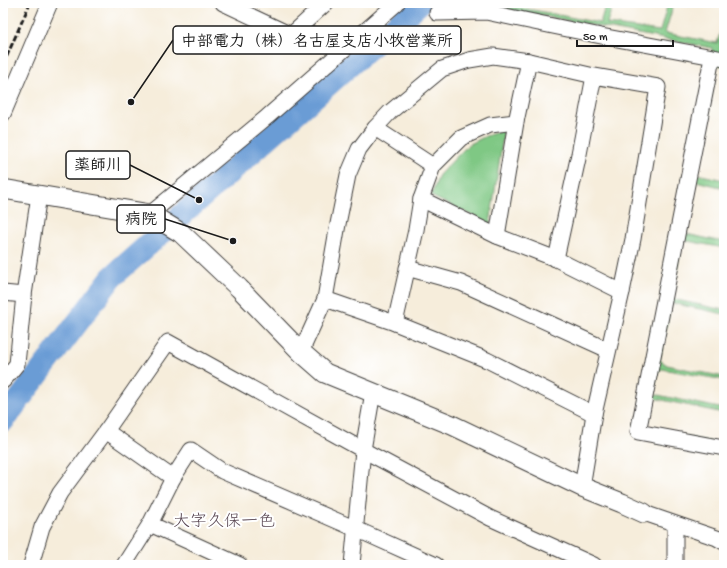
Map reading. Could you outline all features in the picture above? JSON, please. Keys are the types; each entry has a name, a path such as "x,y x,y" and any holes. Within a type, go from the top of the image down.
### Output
{"street":[{"path":"3,114 50,3"},
{"path":"223,3 292,35 326,3"},
{"path":"150,214 267,117 397,3"},
{"path":"437,13 486,12 718,59 638,432 724,448"},
{"path":"301,352 325,299 348,175 359,149 375,128 390,112 442,69 469,60 493,56 529,61 594,76 658,87 633,239 594,414 582,487"},
{"path":"497,236 516,122 529,61"},
{"path":"556,259 594,76"},
{"path":"395,323 408,268 421,199 433,166 461,138 490,125 516,122"},
{"path":"375,128 433,166"},
{"path":"3,189 150,214 181,233 240,288 301,352 325,373 452,425 582,487 644,513 675,525 717,538 724,542"},
{"path":"3,381 10,363 24,296 38,195"},
{"path":"421,199 497,236 556,259 622,292"},
{"path":"408,268 461,283 508,303 608,350"},
{"path":"3,293 24,296"},
{"path":"325,299 395,323 487,360 594,414"},
{"path":"32,565 42,527 60,493 106,431 168,342 363,450 490,518 594,565"},
{"path":"352,565 363,450 373,392"},
{"path":"106,431 173,478"},
{"path":"124,565 150,524 173,478 191,450 222,470 436,565"},
{"path":"150,524 240,565"},
{"path":"675,525 675,565"}],"green space":[{"path":"462,3 497,3 600,23 606,3 613,3 607,24 660,31 668,3 674,3 665,33 717,43 724,20 724,34 721,43 724,43 724,66 717,65 697,174 724,180 724,188 696,181 686,234 724,242 724,248 682,240 672,299 724,310 724,314 671,303 660,360 667,365 724,377 724,380 662,369 658,371 653,394 724,409 724,433 722,444 638,432 712,58 712,48 538,15 536,22 457,7","holes":["653,398 723,413 718,443 647,429"]},
{"path":"504,130 490,224 431,196 439,175 468,145 486,136"}],"waterway":[{"path":"3,421 112,277 420,3"}],"railway":[{"path":"3,65 30,3"}],"place":[{"name":"中部電力（株）名古屋支店小牧営業所","path":"131,102"},
{"name":"薬師川","path":"199,200"},
{"name":"病院","path":"233,241"}],"district":[{"name":"大字久保一色","path":"224,520"}]}
